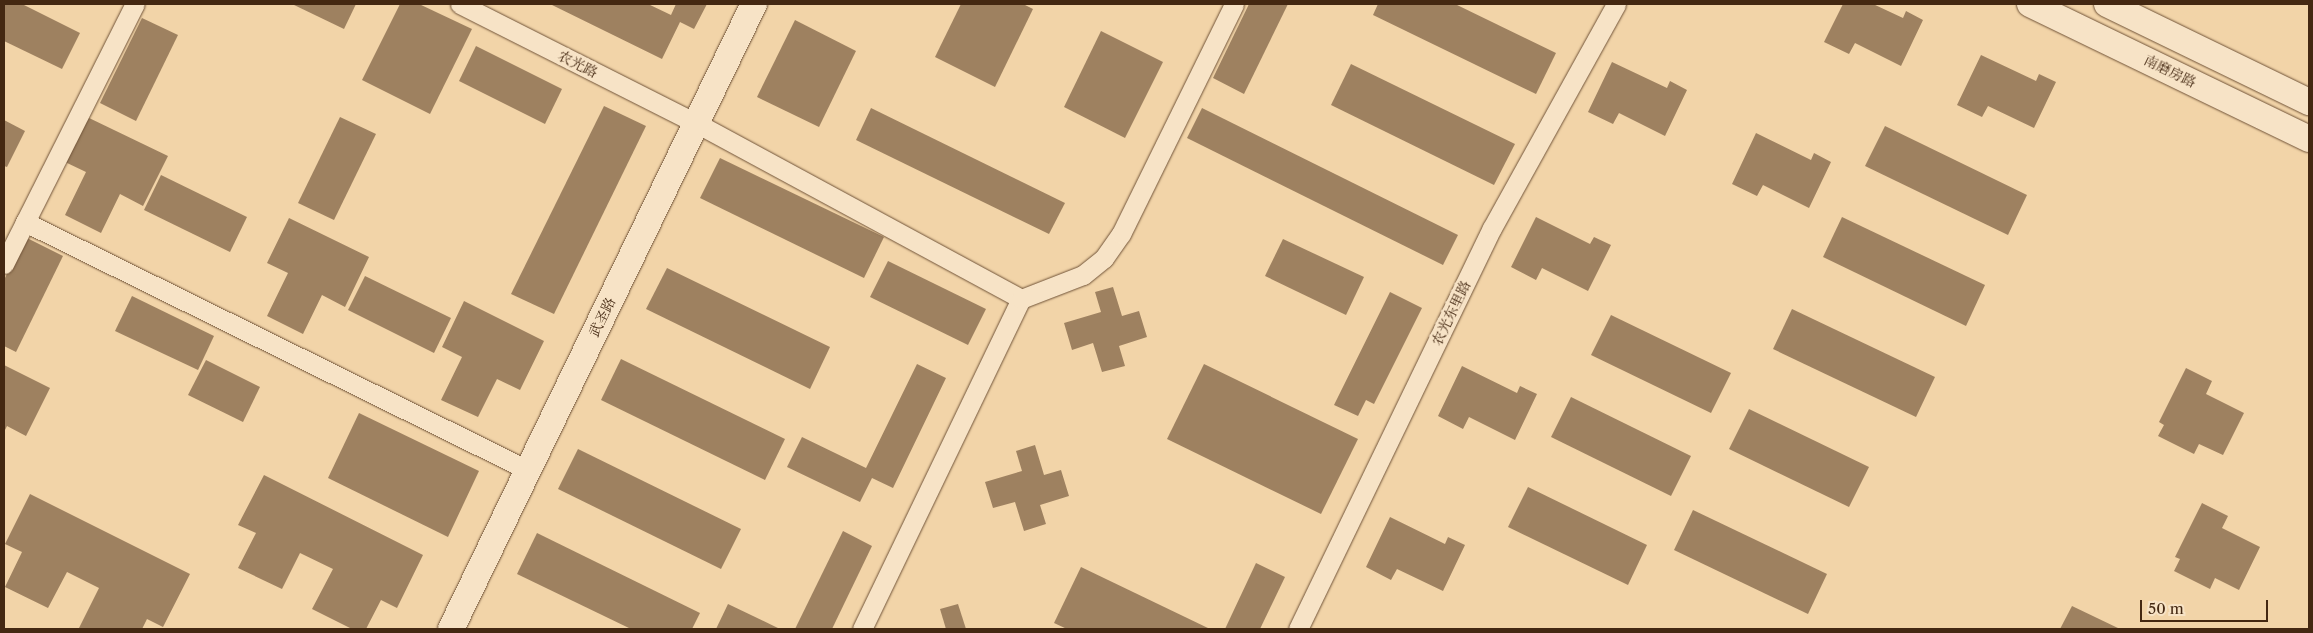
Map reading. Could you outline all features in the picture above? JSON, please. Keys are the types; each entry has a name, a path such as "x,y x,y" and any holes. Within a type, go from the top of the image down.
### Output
{"street":[{"path":"4,264 135,4"},
{"name":"农光路","path":"460,4 696,123 1021,299"},
{"name":"武圣路","path":"451,629 754,4"},
{"path":"862,629 1021,299 1083,275 1104,258 1122,234 1234,4"},
{"name":"农光东里路","path":"1298,629 1492,228 1616,4"},
{"name":"南磨房路","path":"2030,4 2309,139"},
{"path":"2107,4 2309,102"},
{"path":"25,222 528,470"}],"building":[{"path":"4,4 22,4 80,33 62,69 4,41"},
{"path":"292,4 356,4 344,29"},
{"path":"400,4 419,4 472,29 430,114 362,80"},
{"path":"550,4 648,4 671,15 676,4 707,4 694,29 680,22 662,59"},
{"path":"961,4 1023,4 1033,9 995,87 935,57"},
{"path":"1249,4 1288,4 1244,94 1213,78"},
{"path":"1378,4 1455,4 1556,53 1536,94 1373,15"},
{"path":"1843,4 1873,4 1903,18 1906,11 1923,20 1901,66 1855,43 1849,54 1824,42"},
{"path":"142,18 178,35 136,121 100,103"},
{"path":"795,20 856,51 819,127 757,97"},
{"path":"1101,31 1163,62 1125,138 1064,107"},
{"path":"476,46 562,89 545,124 459,81"},
{"path":"1981,55 2036,81 2039,74 2056,82 2034,128 1988,106 1982,117 1957,105"},
{"path":"1612,62 1667,88 1670,81 1687,90 1665,136 1619,113 1613,124 1588,112"},
{"path":"1351,64 1515,144 1494,185 1331,105"},
{"path":"604,106 646,126 554,314 511,294"},
{"path":"871,108 1065,203 1049,234 856,140"},
{"path":"1202,108 1458,235 1443,265 1187,138"},
{"path":"87,117 168,156 143,206 120,194 101,233 65,215 86,172 65,162"},
{"path":"340,117 376,134 334,220 298,203"},
{"path":"4,120 25,131 7,167 4,166"},
{"path":"1885,126 2027,195 2008,235 1865,166"},
{"path":"1756,133 1811,160 1814,153 1831,162 1809,208 1763,185 1757,196 1732,184"},
{"path":"720,158 884,237 864,278 700,198"},
{"path":"161,175 247,217 230,252 144,210"},
{"path":"1536,217 1590,244 1594,237 1611,245 1588,291 1542,268 1536,280 1511,267"},
{"path":"1842,217 1985,285 1966,326 1823,257"},
{"path":"289,218 369,257 345,307 322,295 303,334 267,316 288,273 267,263"},
{"path":"25,237 63,256 16,352 4,346 4,280"},
{"path":"1283,239 1364,277 1346,315 1265,276"},
{"path":"888,261 986,309 968,345 870,297"},
{"path":"667,268 830,347 810,389 646,309"},
{"path":"365,276 451,318 434,353 348,310"},
{"path":"1113,287 1122,316 1139,311 1147,337 1119,346 1125,366 1102,372 1093,343 1072,350 1064,323 1101,312 1095,292"},
{"path":"1390,292 1422,308 1374,404 1366,400 1358,416 1334,405"},
{"path":"132,296 214,336 198,370 115,331"},
{"path":"464,301 544,341 520,390 497,379 478,417 441,400 462,357 442,347"},
{"path":"1792,309 1935,377 1916,417 1773,349"},
{"path":"1611,315 1731,373 1711,413 1591,355"},
{"path":"621,359 785,439 765,480 601,400"},
{"path":"206,360 260,387 243,422 188,395"},
{"path":"917,364 946,378 893,488 872,478 860,502 787,467 802,437 866,468"},
{"path":"1204,364 1358,439 1321,514 1167,439"},
{"path":"4,365 50,388 26,436 7,426 4,432"},
{"path":"1462,366 1517,393 1520,386 1537,394 1515,440 1469,417 1463,429 1438,416"},
{"path":"2186,368 2212,381 2206,394 2244,413 2223,455 2199,444 2194,454 2158,436 2164,425 2159,422"},
{"path":"1571,397 1691,456 1671,496 1551,437"},
{"path":"1749,409 1869,467 1849,507 1729,449"},
{"path":"359,413 479,471 448,537 328,478"},
{"path":"1035,445 1044,475 1061,470 1069,496 1040,505 1046,524 1024,531 1015,502 993,508 985,482 1022,471 1016,451"},
{"path":"578,449 741,529 721,569 558,489"},
{"path":"264,475 423,555 397,608 381,600 366,629 352,629 312,609 333,569 300,553 282,589 238,568 256,533 238,525"},
{"path":"1528,487 1647,545 1628,585 1508,527"},
{"path":"30,494 190,574 163,627 147,619 142,629 79,628 99,588 67,572 48,608 5,587 22,552 5,544"},
{"path":"2202,503 2228,516 2222,528 2260,547 2239,590 2215,578 2210,589 2174,571 2180,559 2175,557"},
{"path":"1693,510 1827,574 1808,614 1674,550"},
{"path":"1390,517 1445,544 1448,537 1465,545 1443,591 1397,569 1391,580 1366,567"},
{"path":"843,531 872,546 832,629 795,629"},
{"path":"537,533 700,613 692,629 631,629 517,574"},
{"path":"1256,563 1285,577 1260,629 1225,629"},
{"path":"1081,567 1210,629 1067,629 1054,623"},
{"path":"728,604 780,629 716,629"},
{"path":"958,604 966,629 946,629 940,609"},
{"path":"2072,606 2120,629 2060,629"}]}
